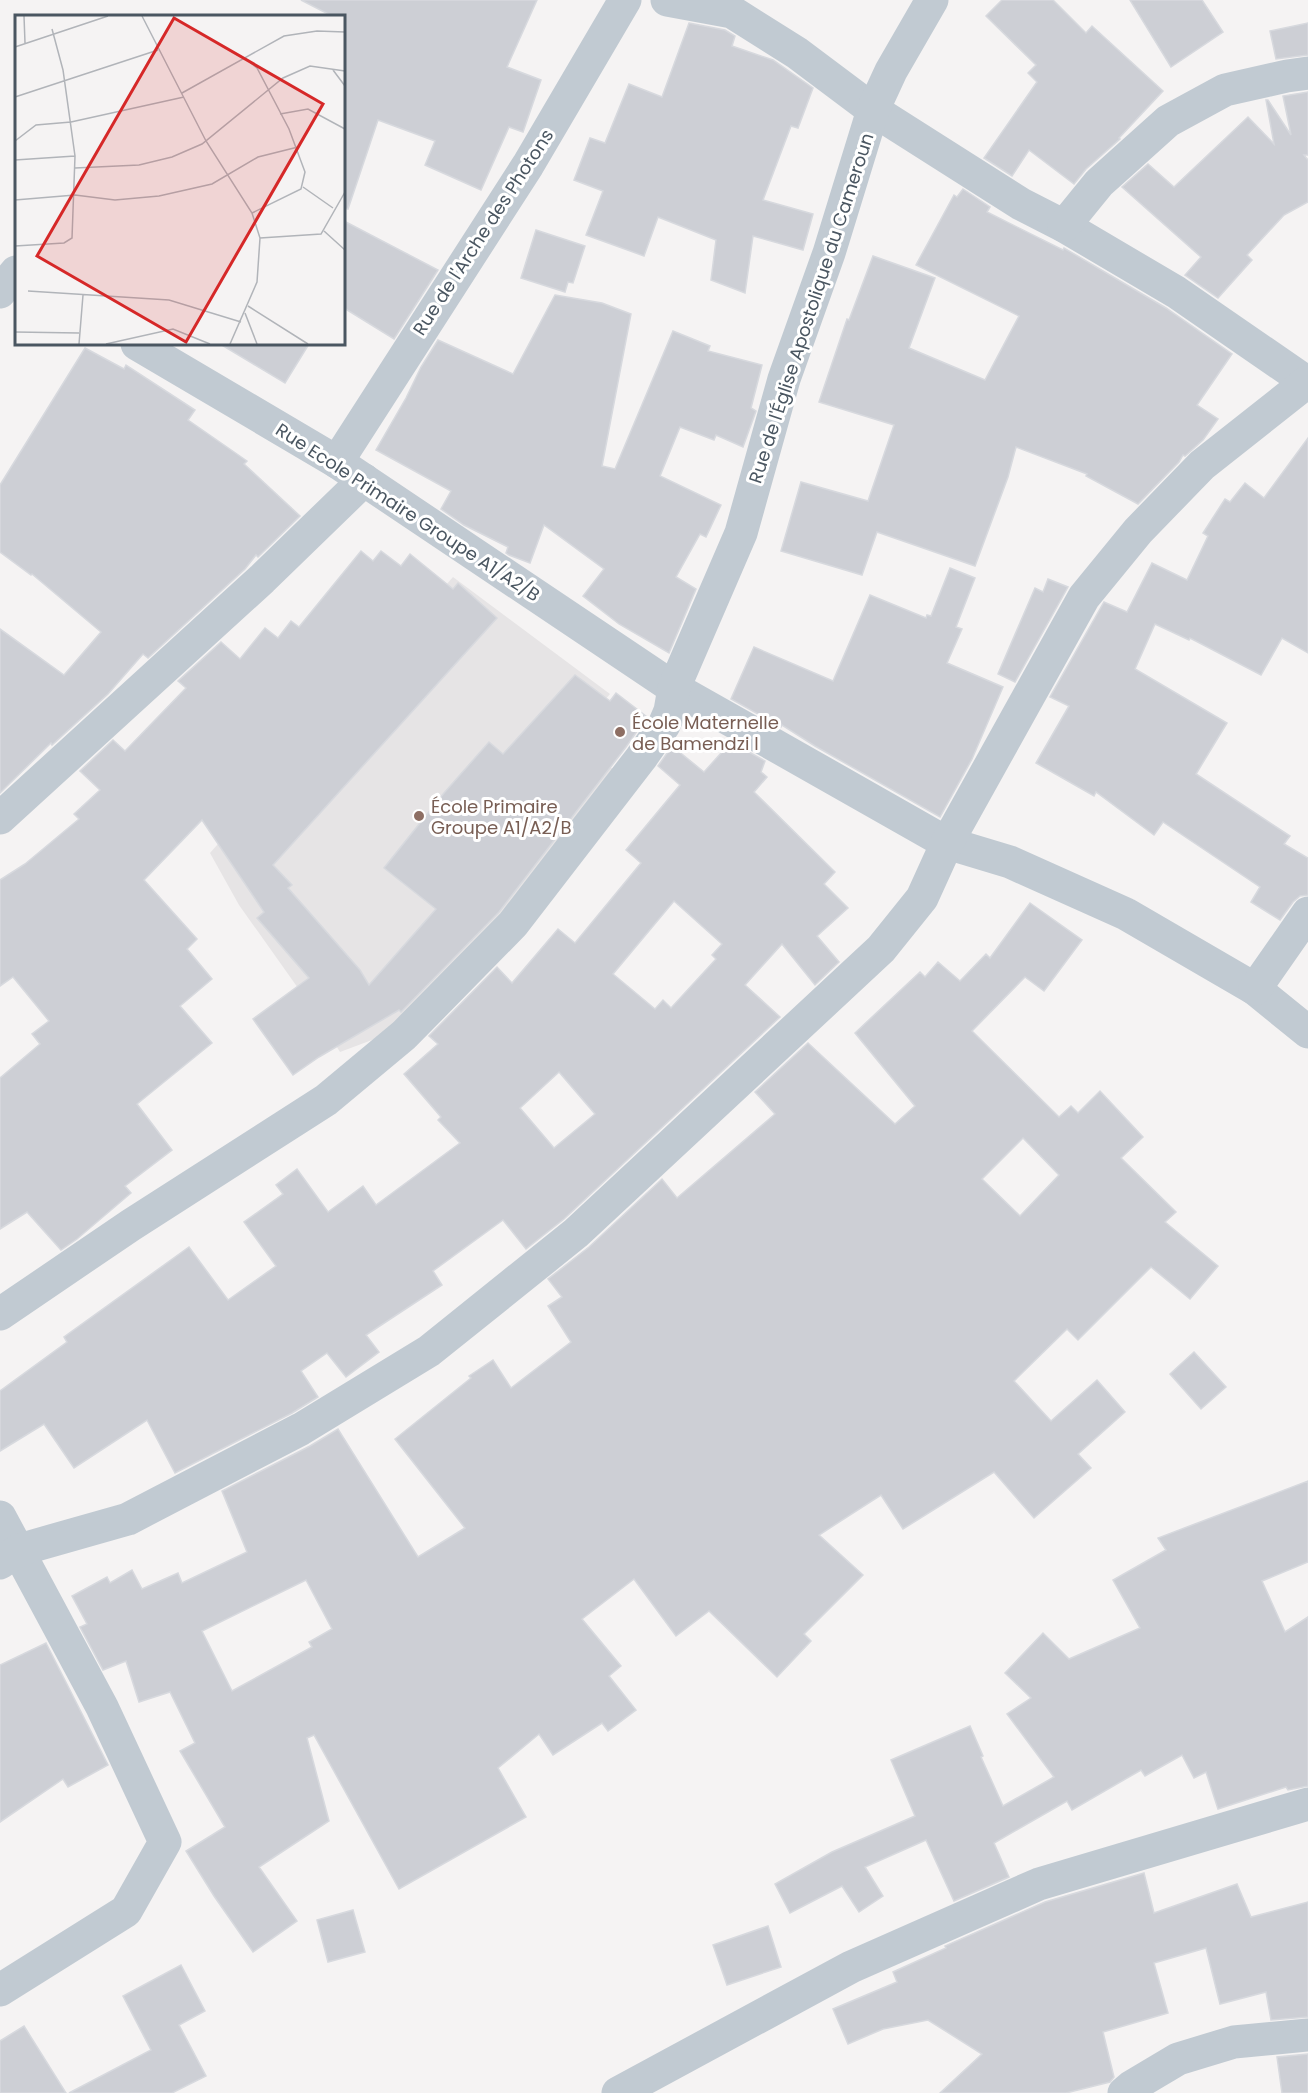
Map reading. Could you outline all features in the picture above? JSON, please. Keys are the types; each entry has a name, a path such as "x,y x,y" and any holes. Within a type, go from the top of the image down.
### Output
{"street":[{"name":"Rue de l'Arche des Photons","path":"337,462 528,165 625,0"},
{"path":"9,1556 128,1519 301,1429 429,1351 576,1233 881,949 922,898 947,843 1084,597 1138,531 1202,465 1307,382 1176,292 1064,226 1021,204 873,110 797,53 732,12 667,0"},
{"name":"Rue de l'Église Apostolique du Cameroun","path":"0,1314 131,1225 326,1100 404,1035 520,915 641,758 664,725 670,711 674,688 741,532 784,379 829,253 873,110 891,71 932,0"},
{"path":"1064,226 1099,183 1168,120 1225,90 1308,73"},
{"path":"0,262 15,271"},
{"path":"0,292 15,273"},
{"name":"Rue Ecole Primaire Groupe A1/A2/B","path":"139,345 337,462 674,688 947,843 1010,862 1126,914 1256,989 1308,1032"},
{"path":"0,818 262,579 364,480"},
{"path":"1256,989 1308,913"},
{"path":"0,1517 9,1556 102,1707 165,1842 126,1911 0,1990"},
{"path":"618,2093 851,1967 1039,1884 1308,1804"},
{"path":"1125,2093 1131,2087 1178,2059 1234,2042 1308,2035"}],"shaded area":[{"name":"École Primaire Groupe A1/A2/B","path":"453,577 610,694 573,738 627,780 412,1025 340,1052 315,1012 239,905 210,853"}],"building":[{"path":"301,0 537,0 507,67 541,80 523,132 509,127 481,190 425,165 435,141 378,120 348,209 345,208 345,15 330,15"},
{"path":"1002,0 1053,0 1086,33 1092,26 1163,91 1120,139 1086,169 1074,184 1029,150 1012,176 984,158 1037,82 1028,73 1036,65 986,16"},
{"path":"1130,0 1202,0 1223,32 1171,67"},
{"path":"689,23 725,30 735,36 732,46 773,60 813,88 798,128 791,126 763,200 813,214 803,250 753,236 745,293 711,280 716,240 658,217 644,256 586,235 603,191 574,180 590,138 605,143 629,84 662,97"},
{"path":"1308,23 1308,55 1276,59 1270,31"},
{"path":"1308,92 1308,155 1304,155 1308,160 1308,202 1284,215 1247,255 1252,260 1218,298 1185,275 1201,257 1122,187 1148,164 1174,187 1248,117 1274,144 1266,100 1291,135 1283,96"},
{"path":"963,189 990,207 987,212 1063,250 1064,248 1166,308 1232,354 1197,405 1218,419 1203,440 1185,456 1183,455 1138,504 1086,476 1087,474 1016,447 1008,477 975,566 877,532 862,575 781,551 801,482 868,501 894,425 819,402 847,319 849,320 873,256 935,278 909,348 985,380 1019,316 916,265 954,195 957,197"},
{"path":"345,222 438,270 394,339 345,309"},
{"path":"536,230 585,246 573,283 568,282 565,292 521,278"},
{"path":"555,295 602,303 631,314 602,466 615,469 673,331 710,346 708,351 762,365 751,408 756,411 743,447 716,435 714,440 680,427 660,476 721,505 706,537 700,534 676,577 696,589 669,653 619,624 583,596 604,569 544,525 530,563 509,555 506,553 508,547 464,525 441,509 451,491 376,450 438,340 513,374"},
{"path":"222,345 308,345 285,383"},
{"path":"85,348 124,369 126,365 195,410 188,420 247,461 244,464 300,516 148,658 143,654 108,694 52,745 51,743 0,793 0,629 64,675 101,632 32,574 0,552 0,485"},
{"path":"1308,438 1308,653 1282,638 1261,675 1190,638 1189,640 1155,624 1135,669 1227,723 1196,774 1290,836 1284,844 1308,858 1308,895 1300,896 1293,902 1280,920 1251,902 1260,887 1163,822 1154,835 1096,792 1094,796 1036,763 1069,706 1050,697 1104,602 1127,612 1152,563 1187,580 1208,536 1203,533 1225,499 1230,502 1245,483 1264,498"},
{"path":"361,551 373,561 381,551 401,566 410,554 453,589 458,583 497,618 273,865 292,885 288,888 360,970 369,985 436,909 384,868 444,793 489,742 503,754 575,675 610,701 616,693 647,717 499,912 401,1012 399,1010 293,1075 253,1019 309,978 257,918 264,912 202,820 144,880 197,939 187,949 212,979 180,1006 212,1043 137,1104 172,1150 125,1186 131,1193 61,1250 27,1212 0,1229 0,1078 40,1044 32,1034 49,1021 13,977 0,986 0,880 25,864 79,819 74,814 100,790 80,771 113,740 125,751 186,688 178,681 221,642 240,659 265,628 278,638 291,621 299,627"},
{"path":"950,568 975,578 956,627 962,629 947,663 1003,687 972,759 940,817 782,725 781,727 731,699 754,647 833,681 870,595 926,618 927,615 931,616"},
{"path":"1048,579 1068,587 1015,682 998,674 1035,588 1043,592"},
{"path":"731,742 765,761 761,772 767,777 754,792 835,872 824,884 848,908 817,936 839,962 815,985 782,944 745,985 780,1017 564,1219 526,1249 503,1220 433,1271 442,1285 366,1335 379,1352 346,1377 327,1353 301,1371 318,1397 292,1413 175,1473 147,1420 74,1468 44,1424 0,1451 0,1391 67,1342 64,1337 189,1247 228,1300 276,1266 244,1222 283,1194 276,1185 297,1169 328,1212 363,1186 376,1205 460,1143 438,1120 441,1117 404,1074 438,1044 429,1036 497,967 512,983 558,929 575,943 641,863 626,850 680,785 658,766 672,746 704,772","holes":["674,901 722,944 712,955 716,959 671,1008 663,1000 655,1009 613,974","559,1072 595,1114 554,1148 520,1108"]},
{"path":"1030,903 1082,940 1044,991 1025,977 972,1031 1059,1117 1071,1106 1078,1113 1100,1091 1143,1137 1121,1158 1176,1212 1165,1222 1218,1266 1190,1299 1151,1267 1078,1340 1067,1329 1014,1381 1051,1421 1097,1380 1125,1412 1078,1454 1091,1468 1034,1518 994,1472 903,1529 881,1495 819,1535 863,1575 804,1634 811,1641 777,1677 709,1611 676,1636 634,1579 582,1619 621,1666 609,1676 636,1710 608,1731 602,1723 553,1755 539,1734 498,1768 526,1817 399,1889 314,1735 307,1738 329,1821 259,1867 297,1921 253,1952 186,1851 225,1827 180,1751 195,1743 170,1692 139,1702 126,1661 103,1670 80,1627 87,1624 72,1596 107,1577 110,1583 132,1570 142,1589 178,1573 182,1583 247,1552 222,1491 338,1429 418,1557 465,1528 395,1439 471,1378 469,1376 493,1360 511,1388 571,1342 548,1306 562,1297 548,1279 589,1247 662,1179 677,1198 775,1114 755,1092 808,1043 895,1124 915,1106 855,1033 920,972 925,977 938,962 960,981 986,954 990,958","holes":["1023,1138 1059,1175 1020,1216 982,1179","306,1580 332,1629 309,1642 312,1647 232,1691 202,1631"]},
{"path":"1194,1352 1226,1387 1201,1409 1170,1374"},
{"path":"1308,1481 1308,1562 1262,1581 1285,1632 1308,1617 1308,1786 1288,1790 1286,1787 1218,1809 1206,1772 1194,1778 1182,1755 1145,1776 1141,1770 1072,1810 1067,1801 994,1843 1009,1877 954,1901 926,1840 865,1867 883,1896 859,1912 842,1886 790,1913 775,1884 832,1852 915,1816 891,1760 970,1726 1003,1806 1054,1777 1007,1714 1031,1698 1005,1673 1043,1633 1069,1659 1140,1628 1113,1580 1166,1550 1158,1538"},
{"path":"46,1643 108,1765 68,1787 63,1779 0,1822 0,1665"},
{"path":"1144,1873 1154,1913 1237,1884 1251,1917 1308,1902 1308,2017 1271,2020 1266,1992 1220,2004 1206,1948 1154,1963 1168,2013 1103,2032 1114,2077 1110,2082 1066,2093 940,2093 982,2054 928,2020 883,2029 848,2044 833,2009 897,1982 893,1972 946,1948 945,1946 1045,1902"},
{"path":"353,1910 365,1952 328,1962 317,1920"},
{"path":"768,1926 781,1967 727,1985 713,1945"},
{"path":"181,1965 205,2011 179,2025 206,2076 172,2093 69,2093 151,2050 123,1996"},
{"path":"24,2026 66,2093 0,2093 0,2041"},
{"path":"1308,2054 1308,2093 1282,2093 1277,2057"}],"place":[{"name":"École Maternelle de Bamendzi I","path":"620,732"},
{"name":"École Primaire Groupe A1/A2/B","path":"419,816"}]}
